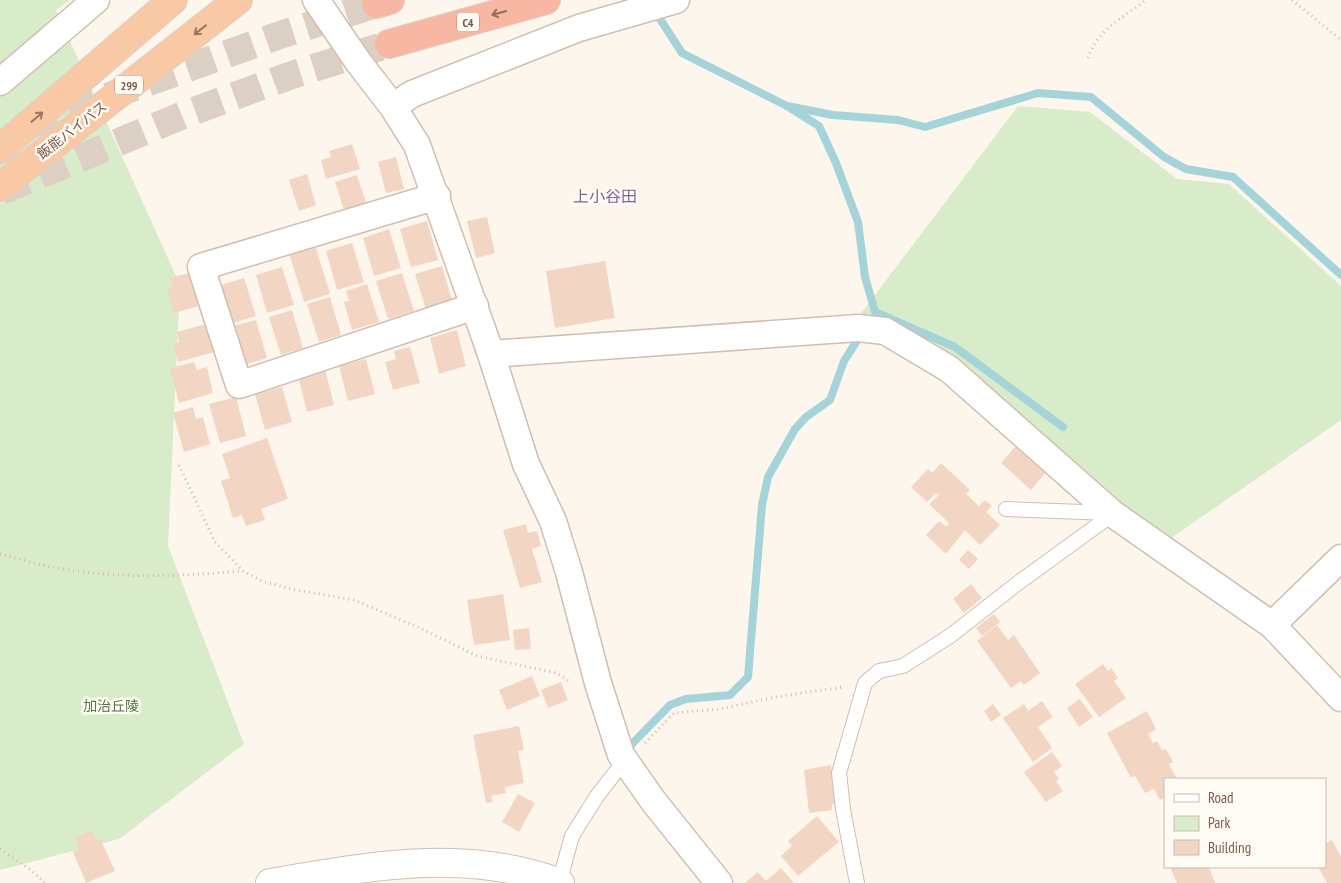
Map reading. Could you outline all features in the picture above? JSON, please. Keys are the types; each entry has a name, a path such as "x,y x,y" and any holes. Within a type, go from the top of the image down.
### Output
{"highway":[{"name":"299","path":"0,149 173,0"},
{"name":"飯能バイパス","path":"0,187 238,0"},
{"name":"C4","path":"389,44 546,0"}],"street":[{"path":"0,82 96,0"},
{"path":"316,0 358,63 393,107 417,145 437,196 491,354 526,464 553,521 569,572 598,683 621,755 654,802 719,883"},
{"path":"393,107 412,94 579,28 676,0"},
{"path":"437,196 201,267 239,385 474,306"},
{"path":"491,354 858,328 885,331 948,369 1113,514 1272,625 1341,698"},
{"path":"1272,625 1341,558"},
{"path":"270,883 384,864 426,862 475,864 547,878 560,883"}],"lane":[{"path":"1006,509 1113,514"},
{"path":"857,883 843,810 839,773 865,683 879,671 903,666 950,636 1113,514"},
{"path":"560,883 572,836 597,796 626,760"}],"path":[{"path":"1088,58 1097,38 1104,31 1146,0"},
{"path":"1292,0 1341,40"},
{"path":"179,465 216,542 243,571 262,581 291,589 354,600 420,628 477,656 557,673 573,684 598,683"},
{"path":"0,554 63,569 114,575 174,577 243,571"},
{"path":"626,760 636,753 674,714 720,709 775,697 865,683"},
{"path":"0,849 31,870 45,883"}],"green space":[{"name":"加治丘陵","path":"0,0 70,0 56,10 180,285 168,546 244,744 119,839 0,870"},
{"path":"1018,106 1090,112 1177,179 1229,184 1341,286 1341,420 1170,539 1093,484 1060,448 1036,437 859,316"}],"building":[{"path":"352,144 360,169 326,179 321,160 331,157 329,151"},
{"path":"396,157 404,189 386,193 378,162"},
{"path":"307,174 316,205 299,211 289,180"},
{"path":"357,175 368,208 346,216 335,182"},
{"path":"487,217 495,253 476,258 467,221"},
{"path":"427,221 438,260 411,267 400,229"},
{"path":"389,229 401,268 374,276 363,238"},
{"path":"352,243 364,282 337,290 326,251"},
{"path":"315,245 330,294 304,302 289,253"},
{"path":"605,261 615,318 555,328 546,271"},
{"path":"442,266 453,304 427,313 415,274"},
{"path":"282,267 294,305 267,313 256,275"},
{"path":"189,273 199,306 174,313 167,290 173,288 170,278"},
{"path":"402,273 414,311 388,319 376,281"},
{"path":"244,278 256,316 230,324 218,286"},
{"path":"367,284 379,322 352,330 344,302 349,301 346,291"},
{"path":"330,297 341,335 319,342 307,304"},
{"path":"292,310 303,348 281,355 269,317"},
{"path":"256,320 267,358 244,365 233,326"},
{"path":"206,324 214,352 178,362 173,344 179,342 177,332"},
{"path":"457,330 466,366 439,374 430,338"},
{"path":"410,347 420,383 393,390 385,362 396,359 394,351"},
{"path":"366,359 375,394 348,401 339,366"},
{"path":"194,362 197,370 207,367 213,393 179,403 170,368"},
{"path":"325,369 334,405 307,412 298,376"},
{"path":"282,387 292,422 265,430 255,394"},
{"path":"236,397 246,436 220,443 209,404"},
{"path":"193,407 196,419 203,417 210,444 184,452 173,413"},
{"path":"267,438 288,499 261,509 265,520 246,526 242,515 233,518 221,481 230,478 222,454"},
{"path":"1015,447 1045,473 1031,490 1001,463"},
{"path":"941,463 970,490 966,494 979,506 985,500 992,506 986,512 1000,525 980,545 965,530 946,554 926,535 939,521 947,527 949,523 929,504 939,495 936,493 927,502 911,487 928,469 932,473"},
{"path":"526,524 528,533 537,531 541,546 532,549 542,582 520,588 503,530"},
{"path":"968,550 978,559 969,569 959,560"},
{"path":"971,584 982,598 964,613 953,599"},
{"path":"503,594 510,640 474,645 467,600"},
{"path":"994,614 1000,622 982,636 976,628"},
{"path":"997,625 1008,640 1014,635 1040,673 1024,685 1021,681 1011,688 977,641"},
{"path":"529,628 531,649 515,650 513,630"},
{"path":"1103,664 1108,671 1111,668 1118,678 1114,681 1126,698 1099,717 1075,684"},
{"path":"532,676 540,696 507,710 499,690"},
{"path":"561,682 568,700 548,708 541,690"},
{"path":"1080,699 1093,717 1079,727 1067,708"},
{"path":"1042,701 1053,717 1038,727 1052,748 1033,762 1003,718 1024,704 1028,711"},
{"path":"993,704 1001,715 991,722 984,711"},
{"path":"1147,711 1156,729 1148,734 1153,743 1157,741 1162,750 1166,749 1173,762 1169,764 1176,778 1164,778 1164,798 1160,800 1154,789 1145,793 1135,776 1131,778 1107,733"},
{"path":"519,726 524,750 518,751 524,783 505,787 506,793 491,796 493,802 486,803 473,735"},
{"path":"1052,752 1062,766 1054,772 1059,779 1056,781 1063,791 1046,802 1024,772"},
{"path":"831,765 835,804 832,804 832,810 809,813 804,770"},
{"path":"518,794 535,803 519,832 502,822"},
{"path":"817,816 839,842 798,876 781,856 792,846 788,841"},
{"path":"92,830 96,840 100,838 115,871 86,883 73,852 79,849 75,838"},
{"path":"1332,840 1341,857 1341,883 1327,883 1319,868 1326,868 1326,843"},
{"path":"781,868 794,883 745,883 758,872 766,881"},
{"path":"1170,868 1209,868 1215,883 1177,883"}],"waterway":[{"path":"660,19 682,53 787,106 819,126 836,163 858,222 865,277 875,312 955,347 1063,427"},
{"path":"787,106 833,115 898,120 925,127 1038,93 1091,97 1164,157 1186,169 1233,177 1341,275"},
{"path":"624,752 670,705 686,699 730,695 748,677 762,505 768,477 795,429 806,417 830,400 844,361 862,333"}],"tunnel":[{"path":"29,125 277,36 376,4"},
{"path":"1,191 186,114 289,76 389,44"}],"district":[{"name":"上小谷田","path":"605,196"}]}
